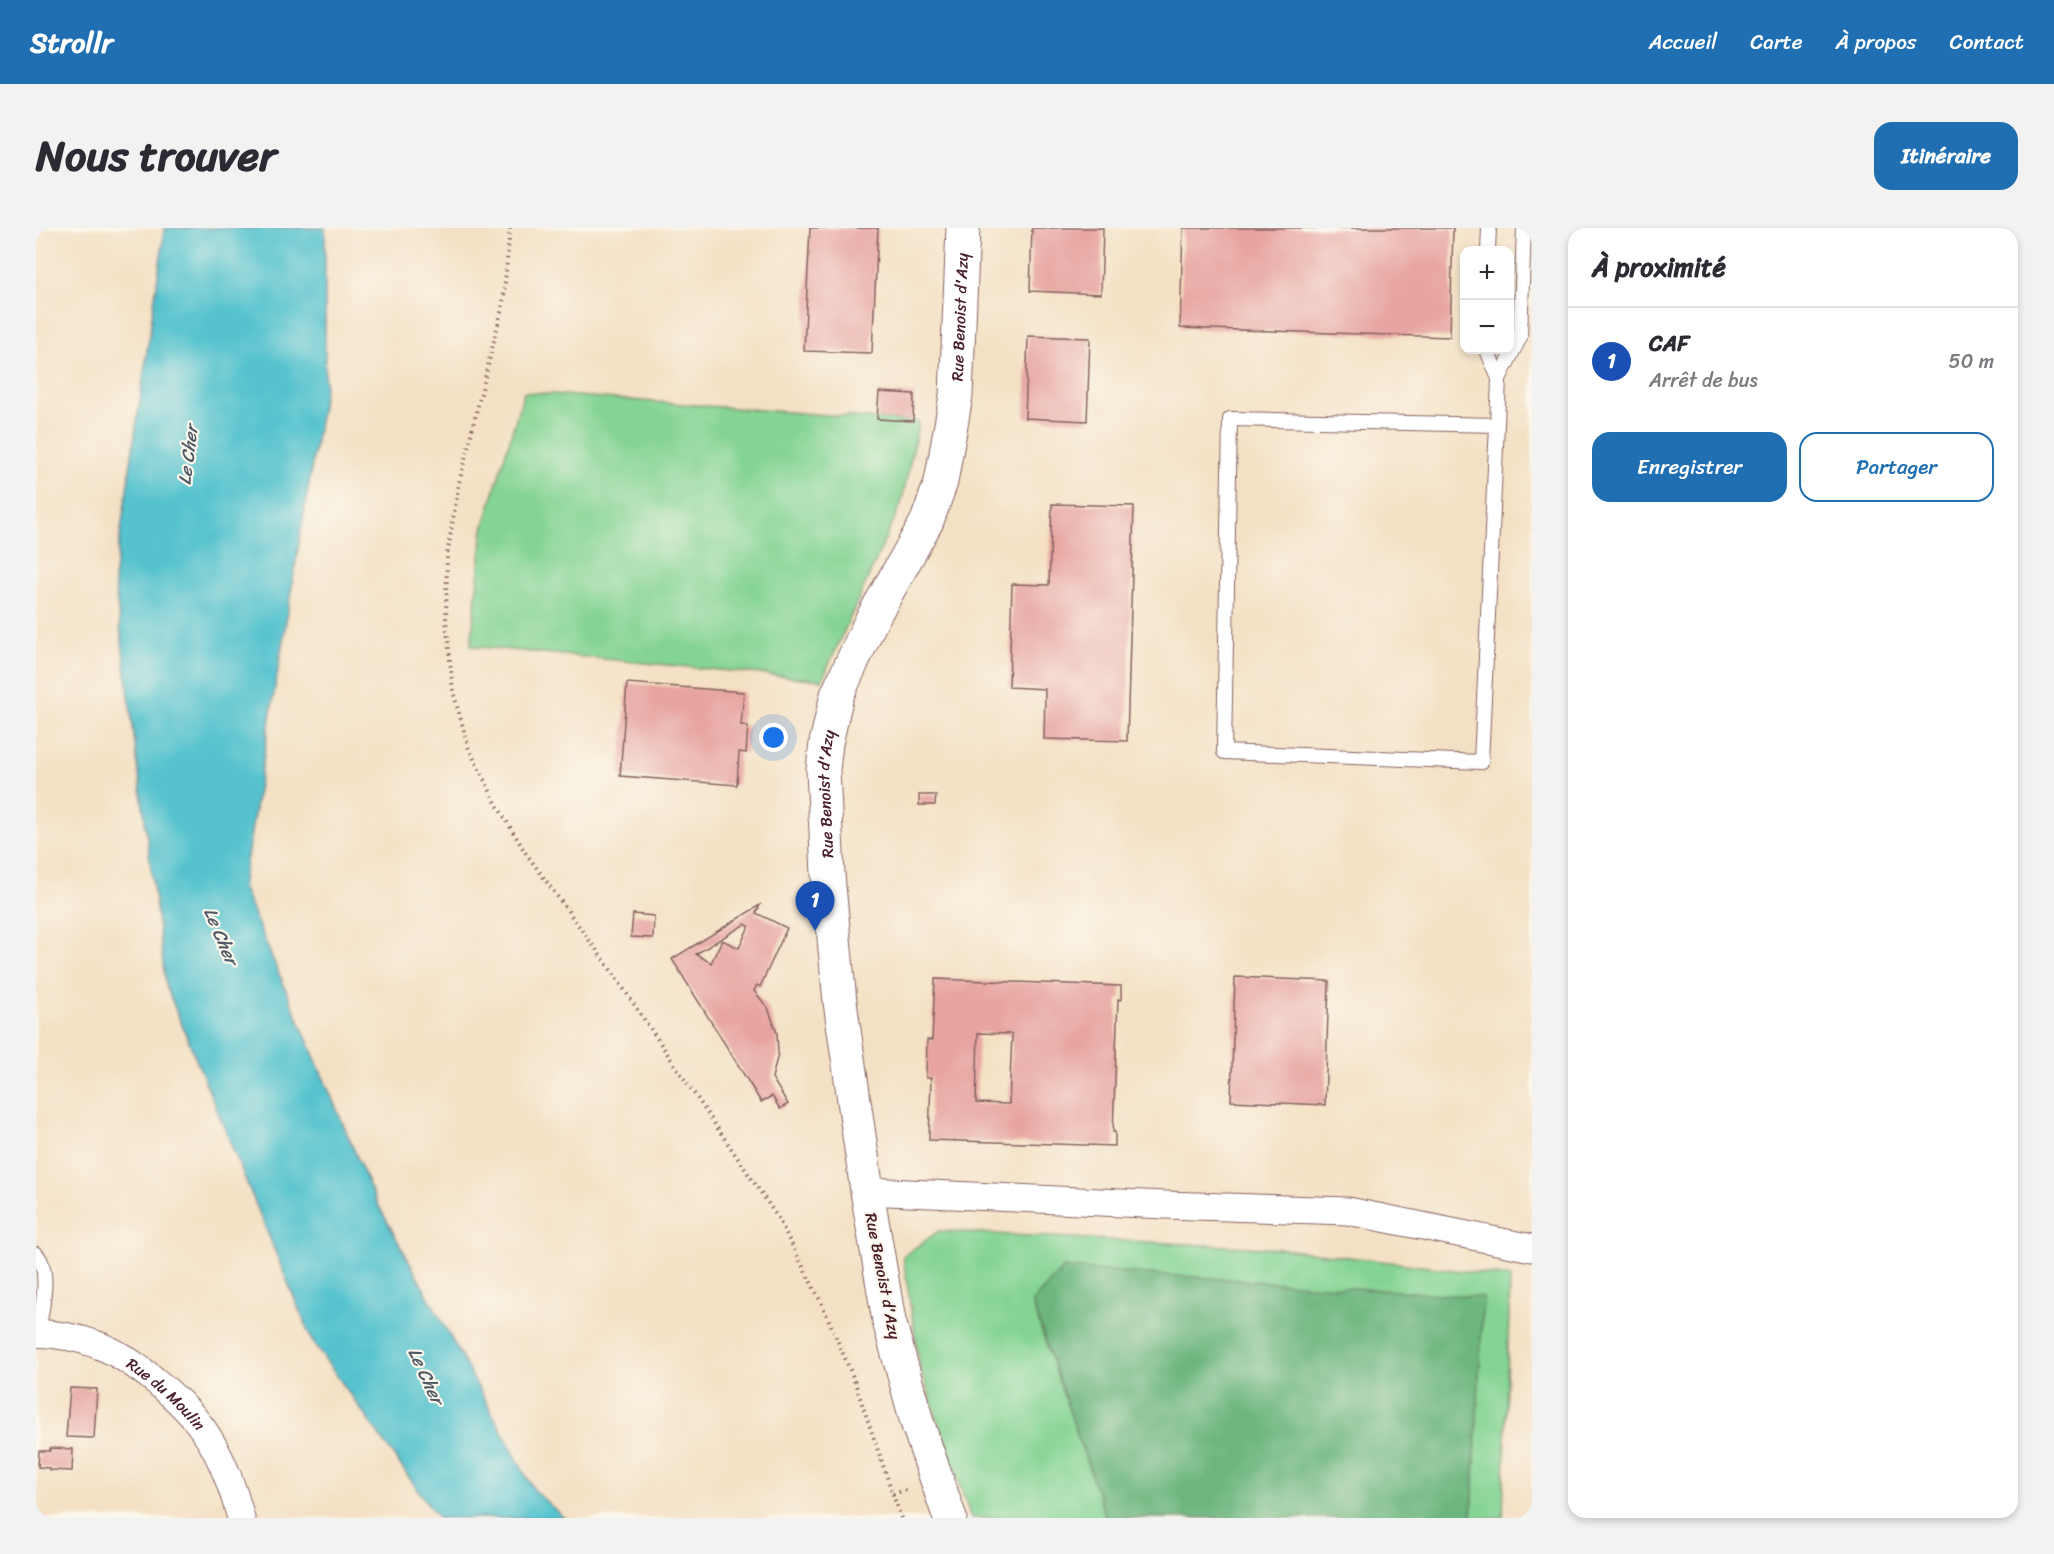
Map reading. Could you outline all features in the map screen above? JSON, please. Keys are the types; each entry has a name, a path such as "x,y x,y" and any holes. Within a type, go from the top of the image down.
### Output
{"street":[{"name":"Rue Benoist d'Azy","path":"950,1518 917,1422 889,1321 867,1191 838,978 828,875 823,770 826,743 837,695 872,619 927,521 941,482 956,396 963,228"},
{"path":"867,1191 1348,1211 1532,1248"},
{"name":"Rue du Moulin","path":"37,1333 58,1334 96,1344 130,1363 173,1396 207,1435 228,1475 241,1518"}],"lane":[{"path":"1488,246 1490,228"},
{"path":"1497,426 1230,419 1224,753 1481,762 1497,426 1499,379 1520,337 1524,228"},
{"path":"1489,354 1499,379"},
{"path":"36,1254 45,1277 37,1333"}],"path":[{"path":"510,228 503,304 459,483 447,555 446,620 453,691 469,749 497,805 525,852 613,973 778,1218 821,1302 853,1377 901,1518"}],"green space":[{"path":"524,392 919,422 901,504 822,680 471,646 483,529"},
{"path":"939,1231 1284,1249 1510,1277 1503,1518 1472,1518 1483,1297 1032,1302 1106,1518 971,1518 920,1368 903,1256"},
{"path":"1063,1268 1483,1297 1472,1518 1106,1518 1032,1302"}],"water":[{"name":"Le Cher","path":"165,228 325,228 325,386 242,887 375,1199 534,1490 564,1518 438,1518 312,1341 166,986 114,579"}],"building":[{"path":"810,228 878,228 872,353 804,351"},
{"path":"1032,228 1103,228 1101,294 1030,291"},
{"path":"1183,228 1453,228 1450,337 1180,328"},
{"path":"1028,336 1090,338 1087,421 1025,418"},
{"path":"879,392 914,394 913,421 877,419"},
{"path":"1052,504 1134,506 1127,741 1044,739 1045,689 1009,687 1012,584 1049,585"},
{"path":"627,683 744,692 741,725 748,726 746,753 739,752 737,785 620,776"},
{"path":"919,795 936,795 935,805 919,805"},
{"path":"760,905 756,913 787,928 760,987 757,985 754,991 768,1008 777,1033 778,1054 772,1078 788,1104 780,1109 772,1096 761,1102 672,959","holes":["745,924 749,926 739,948 722,940 711,963 696,954"]},
{"path":"633,914 654,916 653,938 631,937"},
{"path":"1235,977 1329,981 1325,1105 1231,1101"},
{"path":"935,979 1121,986 1121,1000 1118,999 1113,1132 1115,1132 1115,1146 929,1140 931,1078 926,1078 927,1040 932,1040","holes":["978,1033 1012,1034 1009,1104 976,1103"]},
{"path":"70,1388 97,1389 94,1438 66,1437"},
{"path":"50,1448 73,1449 72,1471 38,1467 39,1451 50,1451"}],"place":[{"name":"CAF","path":"815,931"}]}
